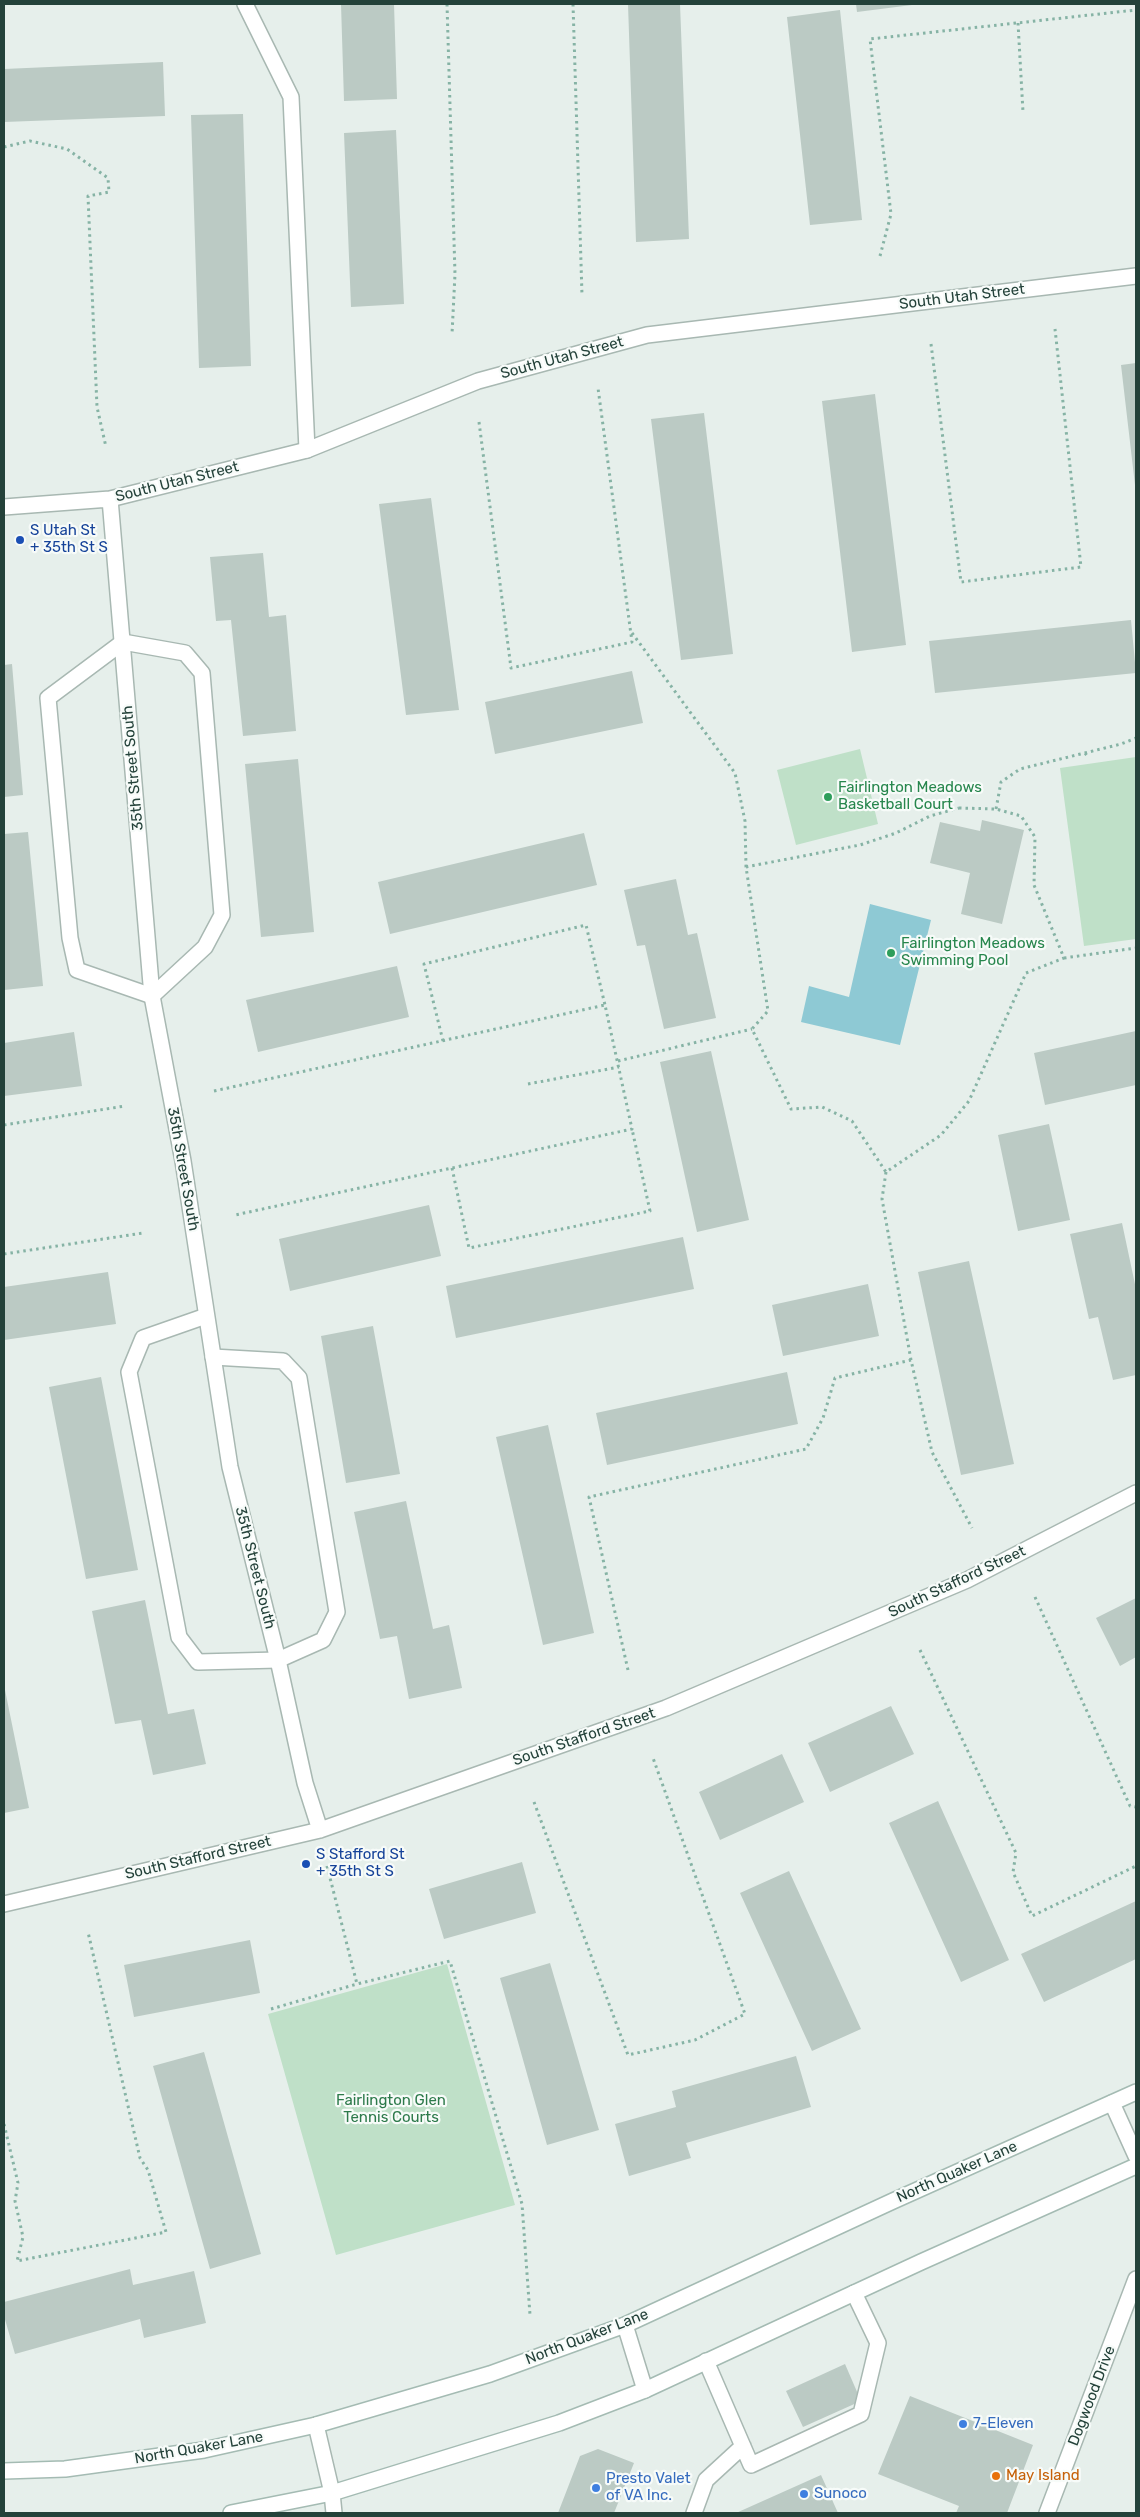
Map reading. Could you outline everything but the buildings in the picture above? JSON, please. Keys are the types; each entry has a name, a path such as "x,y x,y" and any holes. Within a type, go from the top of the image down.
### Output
{"street":[{"path":"245,4 291,97 307,450"},
{"name":"South Utah Street","path":"4,507 110,499 307,450 478,381 647,335 1136,276"},
{"name":"35th Street South","path":"110,499 152,996 183,1161 230,1467 278,1660 305,1783 320,1830"},
{"path":"123,642 185,653 202,673 222,915 205,946 152,996 77,970 70,938 48,698 123,642"},
{"path":"206,1316 143,1338 129,1372 179,1636 198,1662 278,1660 323,1640 337,1612 299,1378 283,1361 213,1357"},
{"name":"South Stafford Street","path":"4,1904 320,1830 666,1708 967,1580 1136,1493"},
{"name":"North Quaker Lane","path":"4,2471 65,2469 195,2451 316,2425 490,2374 624,2325 1136,2092"},
{"path":"1112,2103 1136,2156"},
{"path":"231,2513 332,2493 549,2426 645,2390 854,2293 1136,2166"},
{"name":"Dogwood Drive","path":"1047,2513 1136,2280"},
{"path":"706,2361 751,2465 861,2414 878,2343 854,2293"},
{"path":"624,2325 645,2390"},
{"path":"316,2425 332,2493 334,2513"},
{"path":"694,2513 706,2480 743,2446"}],"path":[{"path":"446,4 455,274 452,334"},
{"path":"573,4 582,295"},
{"path":"880,256 891,214 870,39 1136,10"},
{"path":"1018,23 1023,112"},
{"path":"4,148 30,141 67,149 108,178 109,192 88,196 98,407 106,447"},
{"path":"931,344 962,582 1081,567 1055,329"},
{"path":"479,422 511,668 632,642 598,388"},
{"path":"618,1061 752,1029 768,1011 746,867 745,821 735,773 631,632"},
{"path":"996,809 1002,782 1020,769 1121,744 1136,738"},
{"path":"1085,752 1089,758"},
{"path":"746,867 860,845 896,833 930,816 959,808 996,809 1021,816 1035,837 1034,885 1064,958"},
{"path":"443,1041 424,964 586,925 618,1061 650,1211 469,1248 452,1168"},
{"path":"886,1172 941,1135 969,1101 1026,972 1064,958 1136,948"},
{"path":"214,1091 605,1005"},
{"path":"752,1029 791,1109 822,1106 852,1121 886,1172 882,1199 911,1360 932,1452 972,1528"},
{"path":"528,1084 619,1066"},
{"path":"4,1125 125,1106"},
{"path":"235,1216 632,1129"},
{"path":"4,1254 143,1233"},
{"path":"628,1670 589,1497 806,1449 823,1418 835,1378 911,1360"},
{"path":"1035,1598 1130,1806 1136,1807"},
{"path":"920,1650 1016,1852 1013,1872 1032,1916 1136,1866"},
{"path":"534,1802 628,2055 695,2040 745,2014 653,1758"},
{"path":"327,1866 358,1984"},
{"path":"4,2124 18,2183 15,2202 24,2237 17,2261 166,2232 148,2170 140,2158 88,1932"},
{"path":"271,2009 358,1984 450,1961 522,2204 530,2315"}],"green space":[{"name":"Fairlington Meadows Basketball Court","path":"860,749 878,824 796,845 777,770"},
{"path":"1136,757 1136,939 1084,946 1060,768"},
{"name":"Fairlington Glen Tennis Courts","path":"447,1964 515,2205 336,2255 268,2014"}],"water":[{"name":"Fairlington Meadows Swimming Pool","path":"870,904 931,920 900,1045 801,1022 809,986 849,997"}],"place":[{"name":"S Utah St + 35th St S","path":"20,540"},
{"name":"Fairlington Meadows Basketball Court","path":"828,797"},
{"name":"Fairlington Meadows Swimming Pool","path":"891,953"},
{"name":"S Stafford St + 35th St S","path":"306,1864"},
{"name":"7-Eleven","path":"963,2424"},
{"name":"May Island","path":"996,2476"},
{"name":"Presto Valet of VA Inc.","path":"596,2488"},
{"name":"Sunoco","path":"804,2494"}]}
